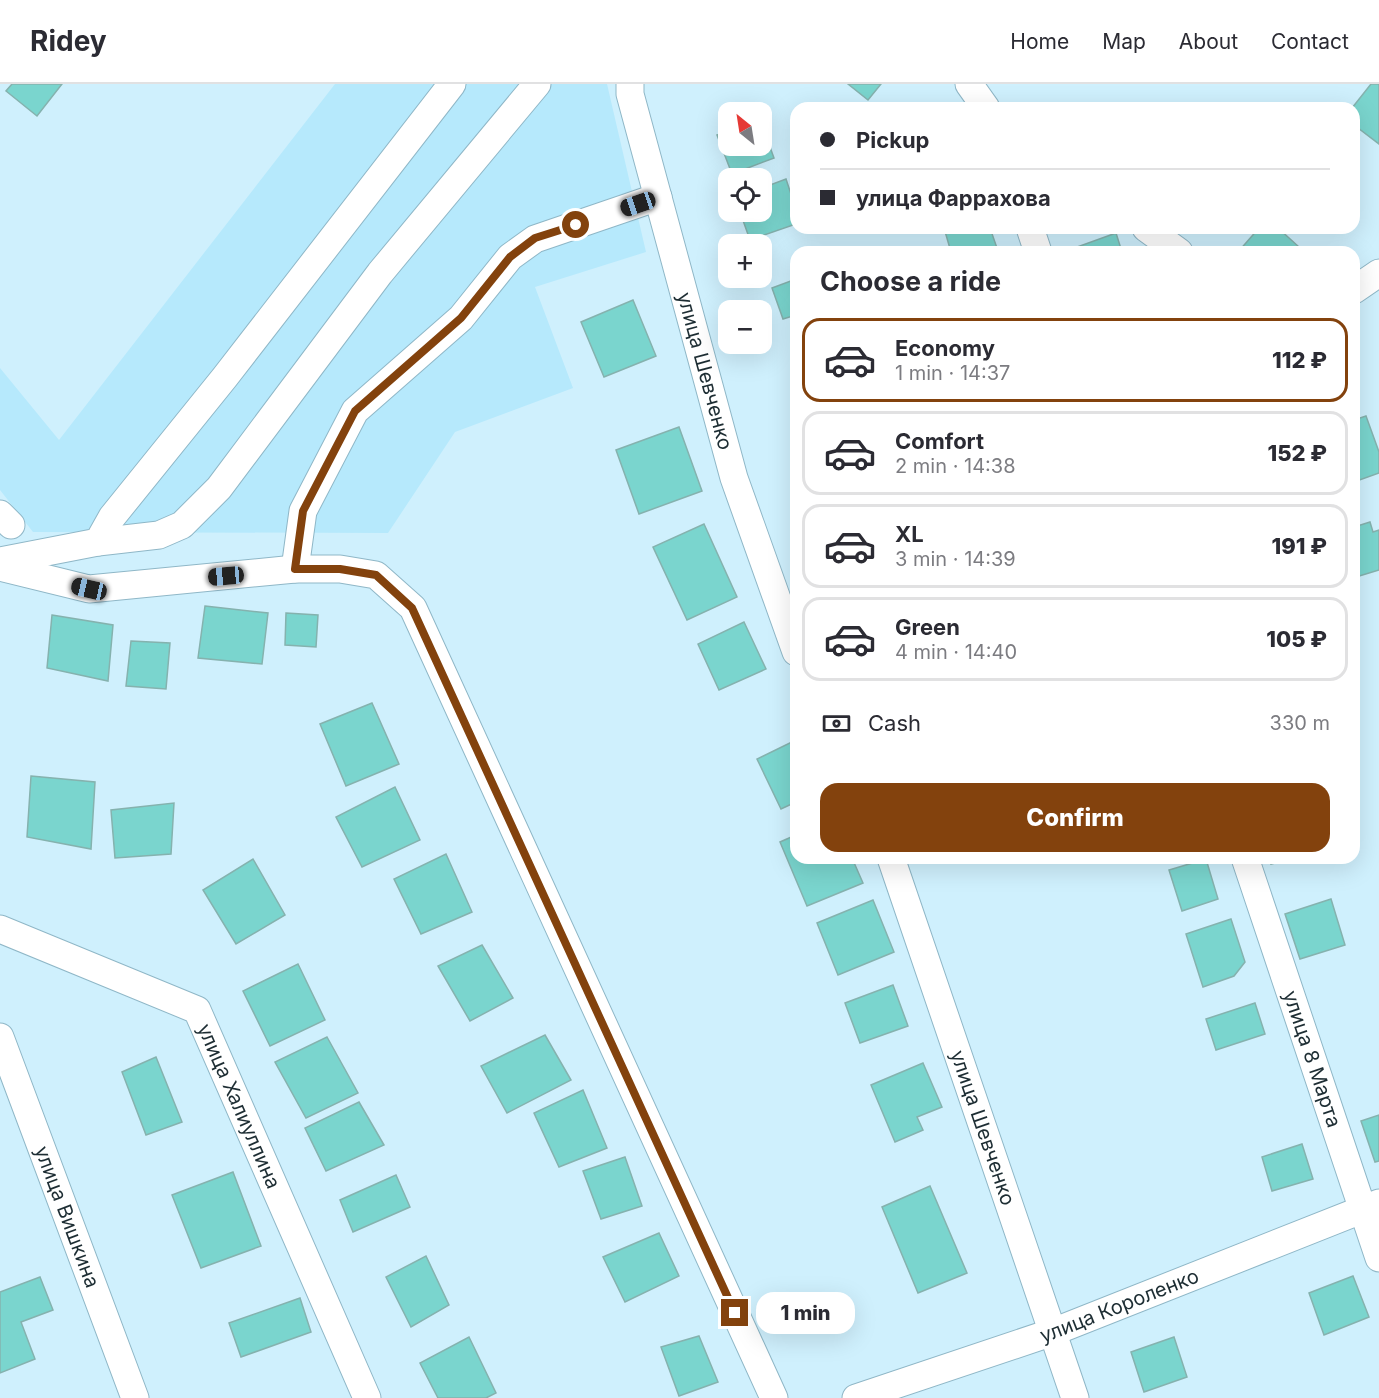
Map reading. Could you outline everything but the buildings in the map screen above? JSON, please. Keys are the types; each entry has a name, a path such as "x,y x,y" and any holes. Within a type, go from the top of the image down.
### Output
{"street":[{"path":"98,542 112,517 225,377 452,84"},
{"path":"0,561 98,542 159,535 182,525 219,488 380,273 537,84"},
{"name":"улица Шевченко","path":"630,84 630,94 734,478 790,635"},
{"path":"969,84 982,102"},
{"path":"295,569 303,511 355,411 461,318 510,257 535,238 658,197"},
{"path":"1154,234 1171,246"},
{"path":"1360,286 1379,273"},
{"path":"0,567 89,589 295,569 340,569 376,575 412,608 774,1398"},
{"name":"улица Шевченко","path":"893,864 1075,1398"},
{"name":"улица 8 Марта","path":"1247,864 1371,1206 1379,1258"},
{"name":"улица Халиуллина","path":"0,929 197,1010 367,1398"},
{"name":"улица Вишкина","path":"0,1036 135,1398"},
{"name":"улица Короленко","path":"856,1398 1053,1332 1371,1206"}],"shaded area":[{"path":"335,84 607,84 646,252 535,287 573,388 455,432 388,533 33,532 0,490 0,368 59,440"}],"route":[{"path":"576,225 535,238 510,257 461,318 355,411 303,511 295,569 340,569 376,575 412,608 735,1313"}]}
